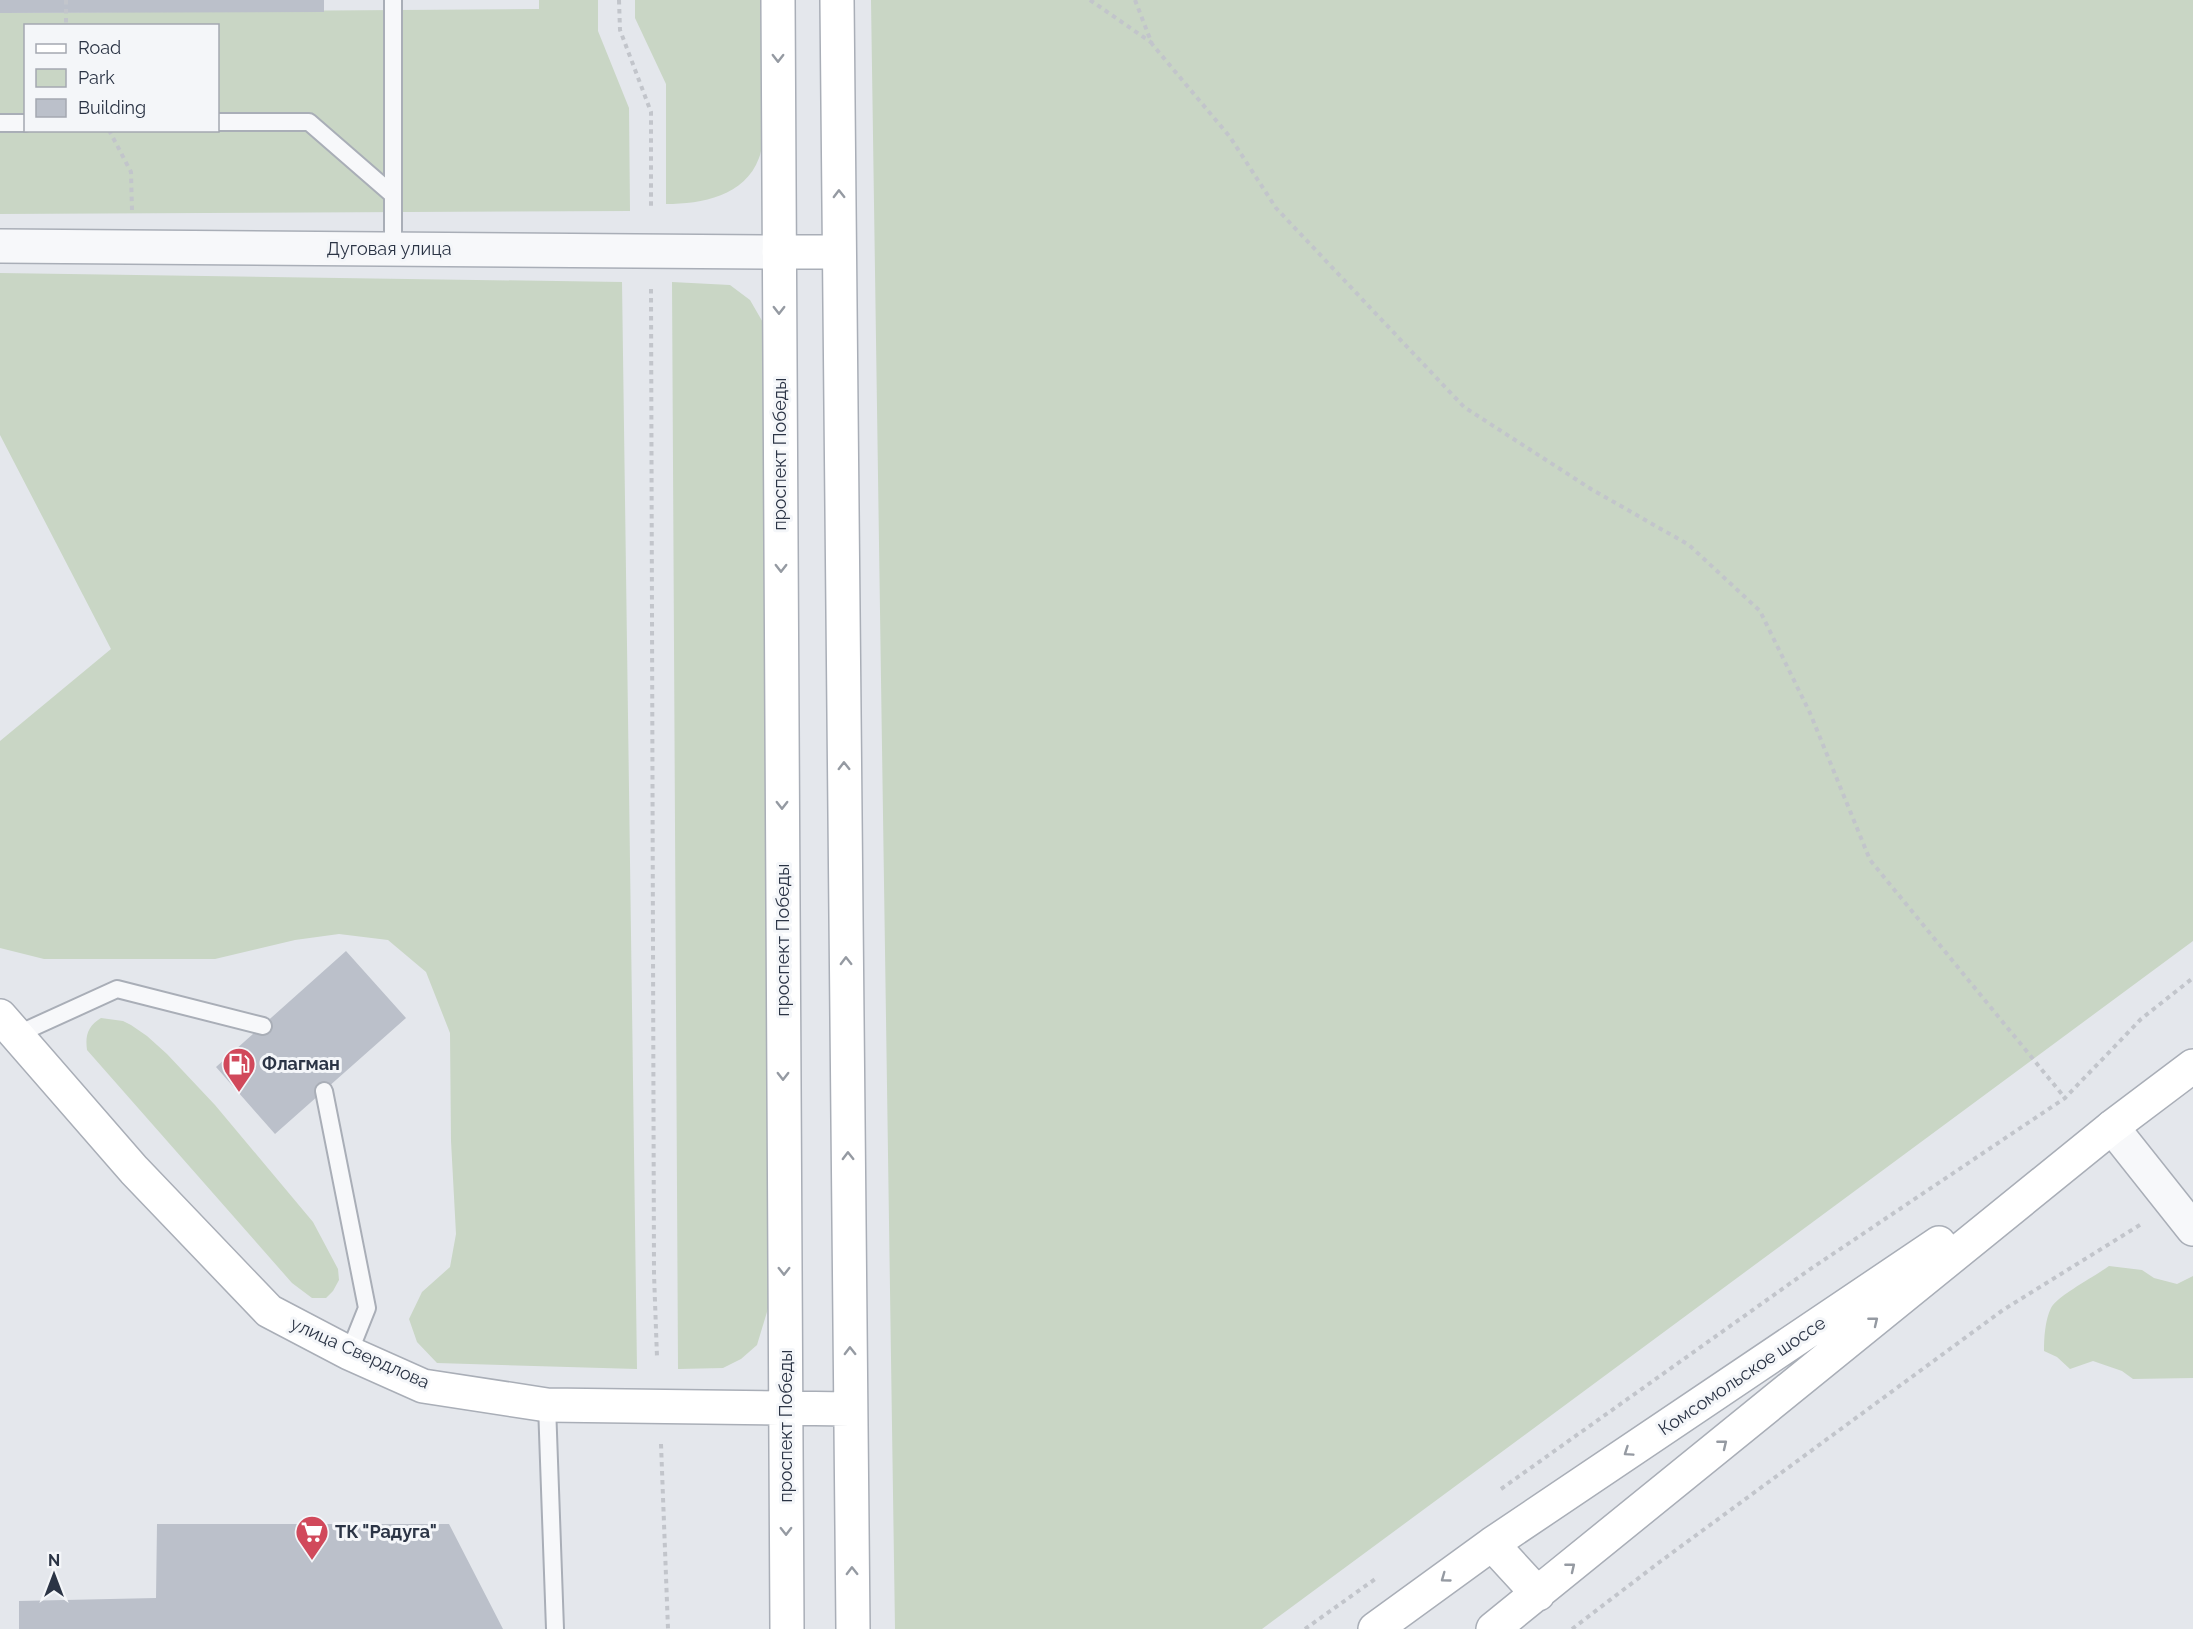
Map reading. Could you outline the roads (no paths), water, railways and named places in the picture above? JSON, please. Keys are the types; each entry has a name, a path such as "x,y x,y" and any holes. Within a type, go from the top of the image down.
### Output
{"main road":[{"name":"проспект Победы","path":"778,0 787,1629"},
{"path":"837,0 853,1629"},
{"path":"779,252 839,252"},
{"name":"улица Свердлова","path":"8,1025 134,1170 269,1311 349,1353 423,1386 547,1405 850,1409"},
{"name":"Комсомольское шоссе","path":"1493,1629 2112,1127 2193,1066"},
{"name":"Комсомольское шоссе","path":"1376,1629 1492,1544 2112,1127"},
{"path":"1492,1544 1538,1594"}],"street":[{"name":"Дуговая улица","path":"0,246 779,252"},
{"path":"2112,1127 2183,1217"}],"lane":[{"path":"393,0 393,249"},
{"path":"219,122 309,122 393,195"},
{"path":"0,123 24,123"},
{"path":"8,1025 117,989 263,1026"},
{"path":"324,1091 367,1308 349,1353"},
{"path":"547,1405 555,1629"}],"place":[{"name":"Флагман","path":"239,1093"},
{"name":"ТК \"Радуга\"","path":"312,1561"}]}
